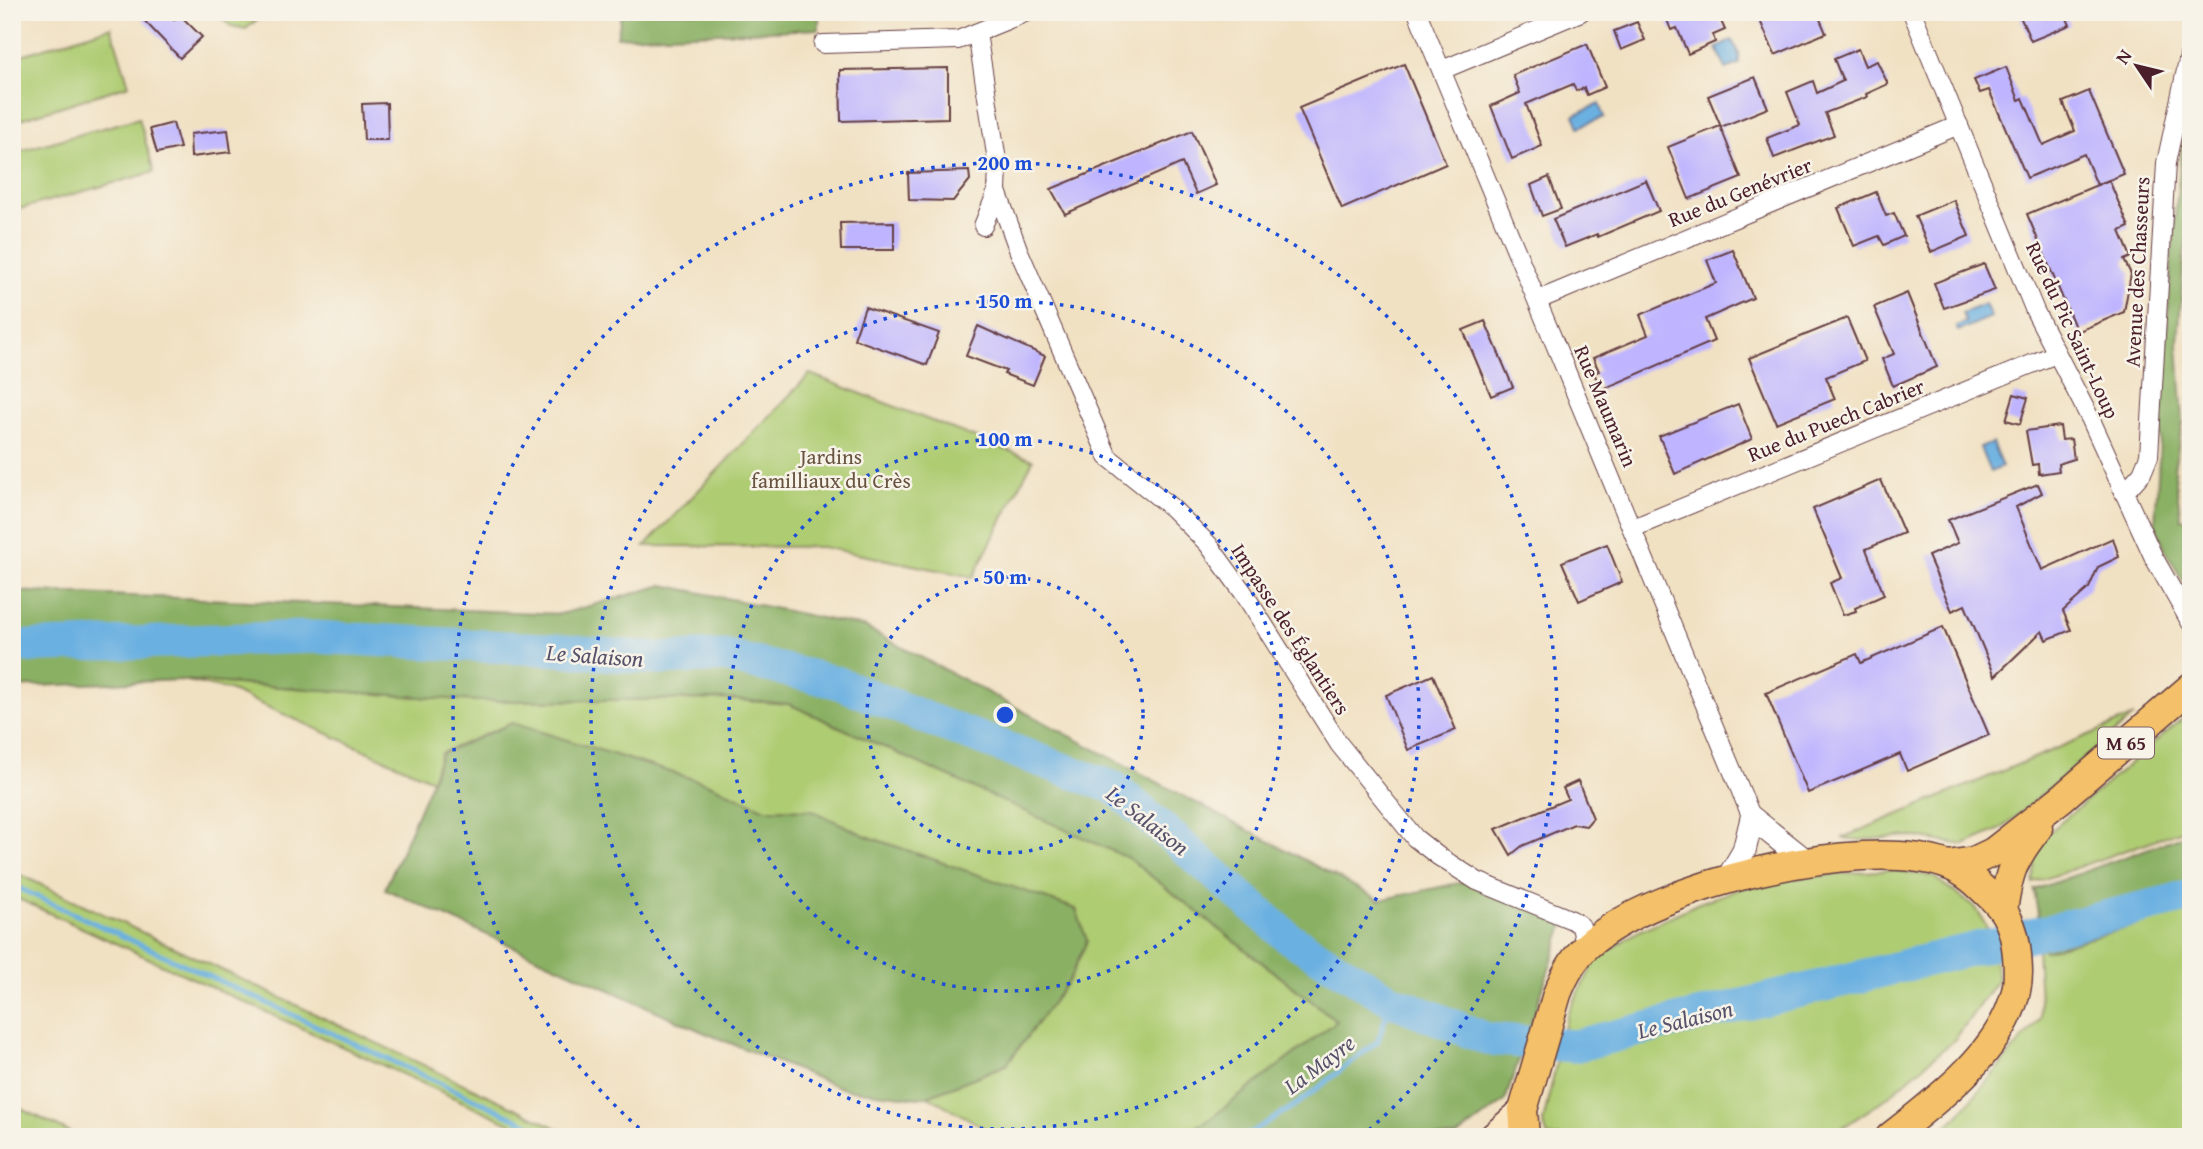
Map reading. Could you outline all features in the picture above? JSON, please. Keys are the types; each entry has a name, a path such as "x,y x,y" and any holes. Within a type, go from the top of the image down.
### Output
{"main road":[{"name":"M 65","path":"1948,865 1974,861 1993,852 2062,798 2191,687"},
{"name":"M 65","path":"2007,915 2008,873 2022,849 2062,798"},
{"path":"1492,1137 1525,1114 1557,994 1568,971 1588,945 1613,928 1660,904 1728,878 1806,860 1899,855 1948,865 1971,878 2007,915 2015,942 2018,974 2016,993 2003,1025 1976,1063 1933,1104 1890,1137"}],"street":[{"path":"823,44 958,40 1027,12"},
{"name":"Rue Maumarin","path":"1417,12 1752,818"},
{"path":"1442,70 1581,12"},
{"name":"Rue du Pic Saint-Loup","path":"1912,12 2035,311 2091,420 2154,558 2191,623"},
{"name":"Impasse des Églantiers","path":"977,33 998,167 997,191 983,226"},
{"name":"Avenue des Chasseurs","path":"2124,494 2142,473 2149,456 2166,163 2191,47"},
{"name":"Rue du Genévrier","path":"1538,300 1959,125"},
{"name":"Impasse des Églantiers","path":"997,191 1018,249 1108,457 1172,508 1208,544 1243,592 1339,744 1415,838 1477,881 1572,920 1581,926 1584,941 1588,945"},
{"name":"Rue du Puech Cabrier","path":"1633,528 2056,354"},
{"path":"1728,878 1744,851 1752,818 1806,860"}],"green space":[{"path":"215,12 266,12 246,29 231,26"},
{"path":"622,12 819,12 819,29 617,37"},
{"path":"111,27 129,85 12,122 12,58"},
{"path":"2191,97 2191,223 2184,255 2178,343 2183,422 2174,468 2181,519 2191,520 2191,596 2164,547 2155,523 2172,250 2184,123"},
{"path":"139,118 154,172 12,211 12,153"},
{"name":"Jardins familliaux du Crès","path":"810,374 1033,460 973,577 822,547 645,546"},
{"path":"663,585 864,627 1380,900 1468,881 1565,922 1505,1101 1456,1137 1175,1137 1206,1122 1337,1021 1128,858 789,704 724,699 476,701 182,680 12,687 12,591 561,614"},
{"path":"182,680 476,701 724,699 789,704 1128,858 1337,1021 1206,1122 1175,1137 1001,1137 928,1096 1006,1065 1069,980 1087,941 1076,909 866,836 811,810 765,809 709,784 512,723 441,753 432,780 229,690"},
{"path":"2191,711 2191,827 2033,883 2037,843"},
{"path":"2134,716 2001,829 1964,845 1909,836 1861,840 1842,838"},
{"path":"512,723 709,784 765,809 811,810 866,836 1076,909 1087,941 1069,980 1006,1065 918,1098 844,1089 703,1032 385,889 441,754"},
{"path":"2191,833 2191,910 2044,951 2034,890"},
{"path":"1889,870 1932,876 1976,908 1988,930 1998,979 1955,1039 1884,1100 1828,1137 1548,1137 1543,1122 1568,1012 1596,960 1635,933 1699,903 1757,883"},
{"path":"12,871 576,1137 540,1137 12,896"},
{"path":"2191,910 2191,1137 1933,1137 1954,1120 2041,1018 2037,950"},
{"path":"12,1104 18,1107 79,1137 12,1137"}],"water":[{"path":"1732,40 1739,54 1739,64 1726,69 1717,48"},
{"path":"1599,104 1604,117 1579,127 1574,115"},
{"path":"1985,304 1991,317 1958,331 1956,326 1966,322 1962,313"},
{"path":"1992,443 2002,467 1990,472 1980,448"}],"building":[{"path":"136,12 167,12 174,20 180,15 202,37 180,58"},
{"path":"1664,12 1717,12 1725,30 1713,35 1715,42 1688,54 1677,28 1671,30"},
{"path":"1768,12 1817,12 1826,33 1775,55 1758,16"},
{"path":"2018,12 2064,12 2070,25 2031,41"},
{"path":"1637,22 1645,40 1621,50 1614,31"},
{"path":"1587,44 1605,87 1587,95 1584,88 1576,91 1573,84 1526,104 1542,146 1512,159 1491,106 1520,93 1513,75"},
{"path":"1858,49 1865,66 1877,61 1888,84 1866,94 1867,97 1825,113 1834,135 1774,158 1767,138 1800,125 1787,92 1813,81 1817,93 1843,81 1834,59"},
{"path":"1404,64 1446,164 1342,209 1299,108"},
{"path":"2006,67 2019,100 2023,98 2043,145 2075,131 2063,102 2089,91 2124,174 2097,185 2084,154 2027,178 1989,90 1980,93 1974,80"},
{"path":"948,68 948,118 841,121 840,70"},
{"path":"1755,77 1768,108 1721,127 1708,96"},
{"path":"387,103 388,140 364,140 362,104"},
{"path":"173,123 180,148 157,153 150,129"},
{"path":"1720,126 1741,178 1689,199 1668,147"},
{"path":"228,130 231,152 191,157 190,134"},
{"path":"1192,131 1216,185 1196,194 1182,163 1065,214 1051,189"},
{"path":"969,171 970,180 953,201 909,200 908,173"},
{"path":"1549,177 1561,209 1542,216 1531,185"},
{"path":"1646,180 1659,211 1598,237 1597,234 1565,247 1553,219"},
{"path":"2109,180 2129,227 2120,231 2131,257 2124,260 2131,274 2124,312 2077,332 2027,214"},
{"path":"1876,192 1886,216 1894,213 1904,236 1884,245 1879,236 1854,246 1838,208"},
{"path":"1954,200 1969,236 1931,252 1915,216"},
{"path":"894,222 894,250 841,250 840,223"},
{"path":"1733,250 1753,298 1705,319 1714,341 1601,390 1594,373 1599,371 1593,358 1648,335 1640,315 1716,283 1707,260"},
{"path":"1984,264 1995,290 1944,308 1934,283"},
{"path":"1907,293 1937,367 1893,386 1882,359 1894,354 1874,307"},
{"path":"865,307 939,333 927,365 854,339"},
{"path":"1847,318 1865,361 1826,377 1835,399 1776,423 1749,358"},
{"path":"1485,321 1513,387 1491,396 1463,330"},
{"path":"978,326 1045,356 1033,385 1004,374 1006,371 966,356"},
{"path":"2014,394 2028,398 2020,424 2006,420"},
{"path":"1738,404 1752,439 1675,474 1659,436"},
{"path":"2060,426 2062,440 2071,439 2074,459 2058,464 2059,471 2039,474 2038,464 2032,465 2026,431"},
{"path":"1881,480 1904,533 1866,549 1884,595 1855,608 1856,611 1843,615 1830,583 1842,578 1813,509"},
{"path":"2038,484 2042,493 2016,507 2042,570 2113,538 2119,557 2098,567 2089,588 2063,611 2071,630 2046,640 2042,631 1995,676 1965,605 1952,611 1928,556 1958,543 1948,520"},
{"path":"1607,544 1622,582 1579,601 1562,562"},
{"path":"1943,627 1989,735 1907,771 1900,754 1808,793 1766,693 1857,654 1861,663"},
{"path":"1433,675 1456,730 1408,750 1386,695"},
{"path":"1578,781 1593,818 1586,826 1574,824 1522,846 1511,855 1496,829 1568,799 1563,788"}],"waterway":[{"name":"Le Salaison","path":"12,647 313,637 561,650 659,659 724,656 836,682 1115,788 1289,938 1391,1000 1487,1039 1574,1046 2191,896"},
{"path":"12,885 556,1137"},
{"name":"La Mayre","path":"1244,1137 1300,1102 1378,1041 1391,1000"}]}
